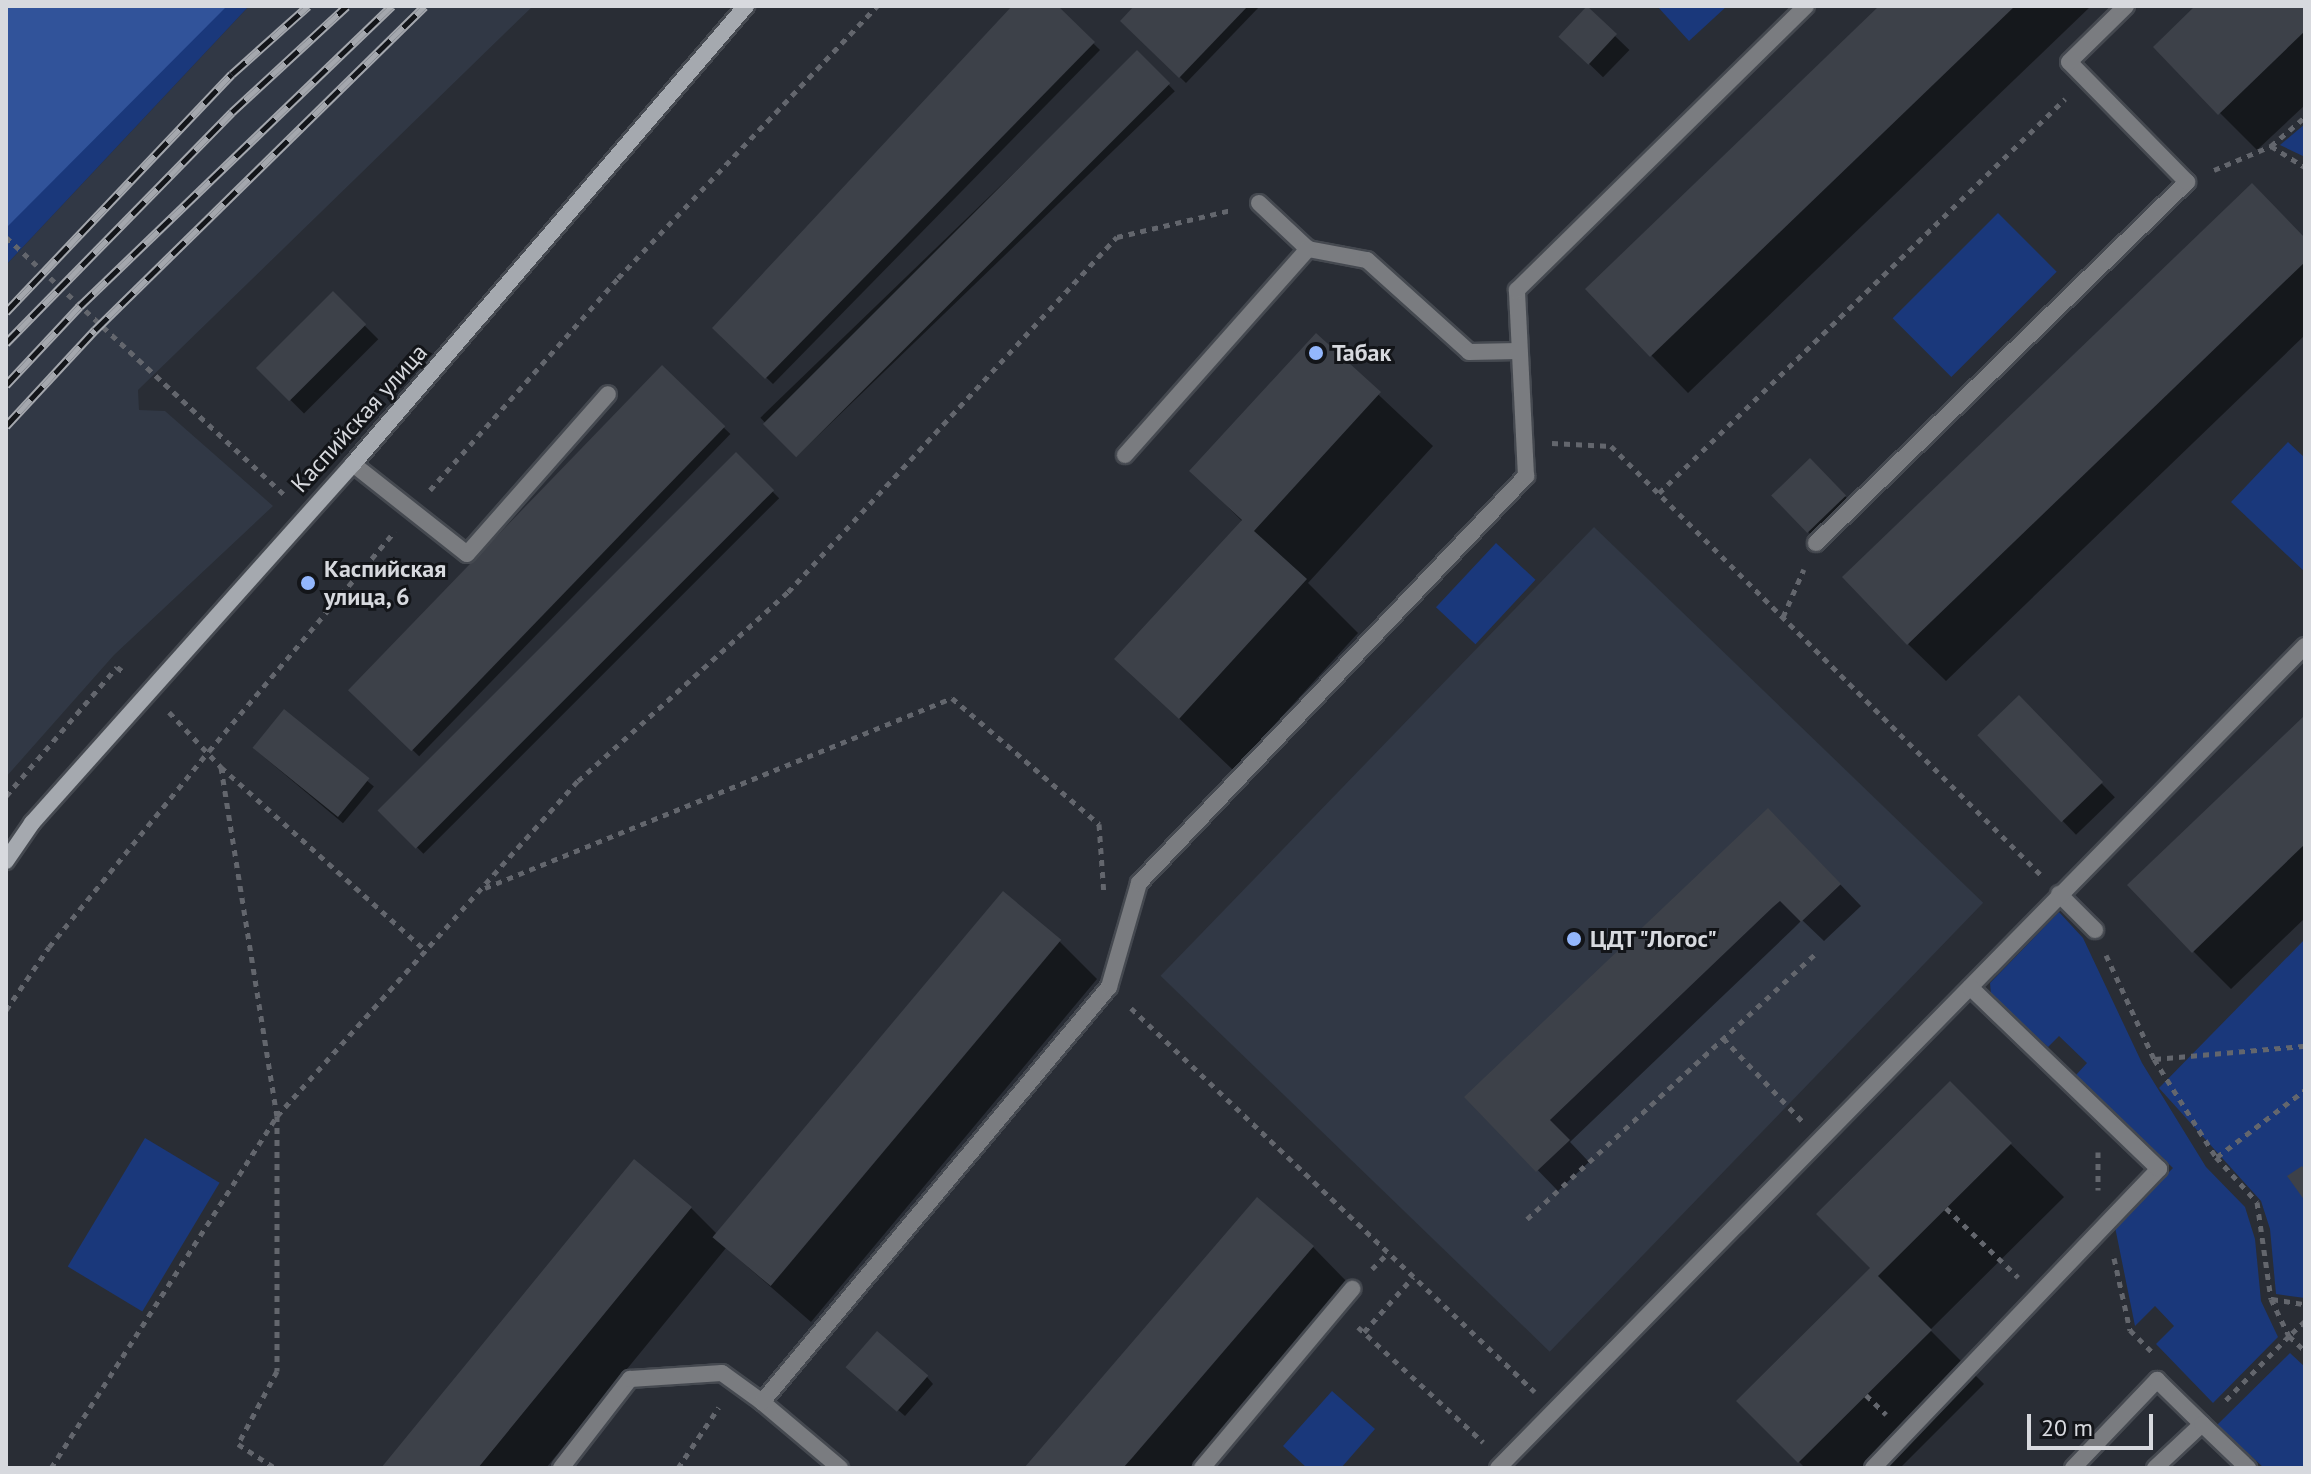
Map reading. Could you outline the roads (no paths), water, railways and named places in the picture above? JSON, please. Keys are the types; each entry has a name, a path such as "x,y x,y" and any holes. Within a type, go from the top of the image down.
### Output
{"main road":[{"name":"Каспийская улица","path":"6,861 32,823 305,514 353,464 746,6"}],"lane":[{"path":"762,1402 1109,987 1139,883 1526,476 1517,290 1806,6"},
{"path":"1816,543 2187,182 2069,62 2126,6"},
{"path":"1259,203 1308,249 1367,260 1469,352 1518,351"},
{"path":"1125,455 1308,249"},
{"path":"353,464 467,554 608,394"},
{"path":"1501,1465 1552,1408 2305,646"},
{"path":"2059,894 2095,930"},
{"path":"1873,1468 2159,1169 1970,987"},
{"path":"1202,1468 1352,1289"},
{"path":"561,1468 630,1379 722,1373 762,1402 840,1468"},
{"path":"2073,1468 2157,1380 2248,1468"},
{"path":"2155,1468 2202,1424"}],"railway":[{"path":"6,312 232,74 308,6"},
{"path":"6,343 232,112 347,6"},
{"path":"6,385 80,306 392,6"},
{"path":"6,426 95,330 425,6"}],"place":[{"name":"Табак","path":"1316,353"},
{"name":"Каспийская улица, 6","path":"308,583"},
{"name":"ЦДТ \"Логос\"","path":"1574,939"}]}
